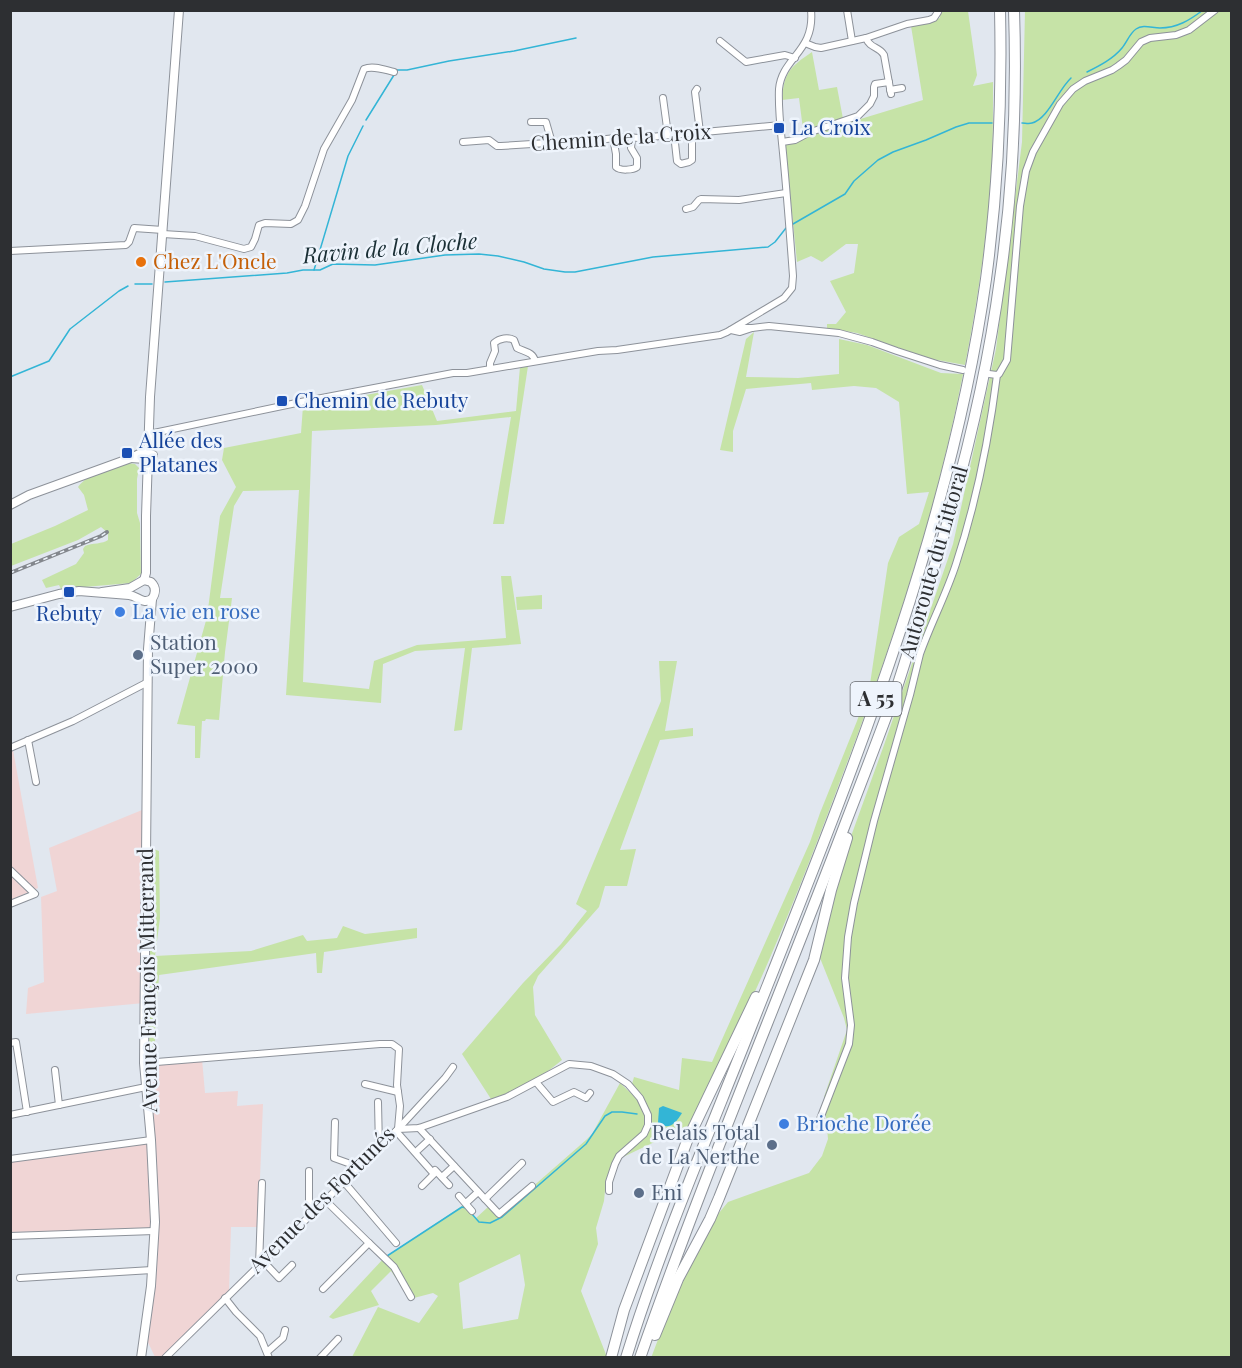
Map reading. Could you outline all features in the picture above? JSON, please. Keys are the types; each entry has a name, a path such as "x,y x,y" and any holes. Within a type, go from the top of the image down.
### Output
{"highway":[{"name":"Autoroute du Littoral","path":"626,1358 662,1251 823,843 882,685 912,592 948,465 969,372 986,278 996,186 1000,93 1000,10"},
{"name":"Autoroute du Littoral","path":"640,1358 694,1207 816,899 896,688 962,469 983,376 1000,279 1010,186 1014,10"},
{"path":"646,1358 678,1279 719,1198 814,960 839,863 896,688"},
{"path":"612,1358 624,1310 687,1141 757,994 823,843"}],"main road":[{"path":"148,649 146,619 134,590 144,582 150,515 150,396 179,10"},
{"path":"10,505 29,495 141,453 150,455"},
{"path":"102,592 130,588 144,582 154,585 148,649"},
{"path":"10,608 59,594 79,591 102,592 146,602 152,599"},
{"name":"Avenue François Mitterrand","path":"141,1358 151,1286 154,1231 151,1140 144,1063 148,649"}],"street":[{"path":"151,433 453,373 720,335 782,300 792,288 793,272 782,142 780,84 783,74 805,43 811,25 811,10"},
{"path":"847,10 852,41"},
{"path":"820,1119 849,1044 851,1025 845,985 845,965 848,937 862,867 920,654 928,630 949,585 968,523 982,465 993,375 1001,372 1007,360 1020,206 1026,171 1033,152 1066,95 1073,89 1084,81 1118,66 1141,42 1150,38 1182,33 1198,25 1215,10"},
{"path":"805,43 821,48 866,38 907,24 932,19 938,12"},
{"path":"866,38 870,45 883,53 890,92 902,88"},
{"path":"720,41 745,61 788,55 795,57"},
{"path":"10,251 126,245 134,228 195,236 244,249 251,247 259,225 265,223 291,224 298,220 324,149 352,100 363,70 366,67 372,67 394,72"},
{"path":"782,142 795,140 808,133 854,118 870,104 874,96 875,84 889,82"},
{"path":"698,89 695,92 700,132"},
{"path":"663,98 677,161 681,164 689,162 692,158 692,133"},
{"path":"531,122 546,122 552,143"},
{"name":"Chemin de la Croix","path":"463,142 489,140 497,146 560,144 781,126"},
{"path":"613,138 616,167 620,170 637,167 637,158 631,148 632,138"},
{"path":"686,209 693,207 701,199 739,200 786,193"},
{"path":"738,326 743,328 769,326 839,333 963,370"},
{"path":"730,330 737,332 752,328"},
{"path":"490,368 495,343 504,339 514,340 517,348 534,356 535,361"},
{"path":"10,747 73,720 148,682"},
{"path":"28,740 36,782"},
{"path":"10,870 35,894 10,904"},
{"path":"10,1043 16,1042 27,1112"},
{"name":"Avenue des Fortunés","path":"144,1063 392,1044 399,1049 397,1085 400,1106 397,1130 165,1358"},
{"path":"397,1130 419,1128 507,1097 568,1064 591,1066 618,1076 628,1084 647,1111 648,1125 644,1134 619,1156 612,1170 609,1191"},
{"path":"397,1130 446,1078 453,1067"},
{"path":"55,1070 59,1105"},
{"path":"536,1082 553,1101 574,1092 586,1098 590,1093"},
{"path":"365,1084 398,1092"},
{"path":"10,1115 146,1087"},
{"path":"378,1102 379,1148"},
{"path":"335,1122 334,1158 359,1167"},
{"path":"419,1128 499,1214 532,1186"},
{"path":"397,1130 434,1174 422,1186"},
{"path":"10,1159 151,1140"},
{"path":"418,1150 430,1140"},
{"path":"411,1144 425,1158"},
{"path":"485,1199 522,1163"},
{"path":"442,1177 454,1166"},
{"path":"435,1170 449,1185"},
{"path":"309,1171 309,1215"},
{"path":"344,1182 396,1243"},
{"path":"262,1183 261,1263 279,1278 292,1265"},
{"path":"466,1203 478,1192"},
{"path":"459,1196 472,1211"},
{"path":"325,1200 394,1267 411,1297"},
{"path":"10,1236 154,1231"},
{"path":"323,1289 369,1243"},
{"path":"20,1278 152,1270"},
{"path":"225,1298 260,1336 268,1355 283,1338 285,1330"},
{"path":"320,1358 338,1339"}],"shaded area":[{"path":"13,750 38,888 11,900 10,751"},
{"path":"147,808 144,1003 26,1014 28,988 44,982 41,897 57,891 49,848"},
{"path":"202,1059 205,1093 238,1091 237,1106 263,1104 258,1227 231,1227 229,1291 162,1357 155,1357 144,1334 154,1229 11,1232 10,1159 151,1140 144,1063"}],"green space":[{"path":"939,11 968,11 977,75 973,86 993,82 992,165 988,215 965,365 926,358 857,333 827,328 827,324 836,324 846,312 830,281 854,273 858,244 846,244 822,262 811,256 797,262 785,143 804,137 799,98 782,100 784,83 793,66 812,52 819,90 837,87 844,124 923,100 911,26 940,18"},
{"path":"1025,11 1231,11 1231,1357 651,1358 676,1292 714,1219 728,1202 809,1173 822,1156 828,1139 824,1097 847,1030 820,958 841,864 953,544 996,349 1022,142"},
{"path":"754,332 746,377 798,378 839,374 839,339 867,345 941,373 963,374 931,512 889,647 825,820 769,960 695,1116 688,1126 621,1158 636,1144 650,1120 640,1094 632,1084 634,1077 679,1090 682,1058 712,1062 810,842 857,721 870,684 888,563 899,537 919,524 929,492 907,494 899,402 876,388 854,386 812,390 811,383 746,389 733,431 733,452 720,450 746,339"},
{"path":"528,366 504,524 493,524 511,417 436,425 312,431 303,682 369,689 374,661 417,645 506,638 501,576 511,576 521,644 472,648 462,730 454,731 465,648 415,651 383,664 381,703 286,695 299,490 243,491 234,506 220,598 232,598 219,720 202,721 200,758 195,758 195,726 177,724 207,617 220,516 236,487 222,460 224,448 301,433 303,406 422,385 437,421 516,411 520,367"},
{"path":"128,463 135,464 139,468 137,513 140,523 141,574 131,583 61,589 59,585 46,588 42,580 76,564 84,553 85,546 108,540 108,533 101,527 78,540 11,566 11,544 88,510 84,495 78,487 82,482 108,469"},
{"path":"542,595 542,609 517,610 516,597"},
{"path":"659,661 677,661 665,731 693,728 693,736 660,740 620,850 636,849 627,886 605,886 599,907 538,976 533,987 535,1015 562,1060 546,1073 528,1083 491,1099 462,1054 523,983 561,944 587,911 576,904 661,701"},
{"path":"151,848 159,851 160,918 155,956 251,951 303,935 307,941 337,938 343,926 365,934 417,928 417,938 324,952 322,973 317,973 316,953 159,975 154,1058 149,1061"},
{"path":"620,1083 635,1097 642,1107 646,1120 643,1130 615,1157 606,1180 604,1201 596,1228 598,1244 581,1291 607,1357 352,1357 378,1307 419,1323 438,1296 433,1293 410,1299 391,1271 371,1291 379,1305 333,1319 329,1317 384,1258 465,1204 476,1218 488,1207 498,1217 592,1134","holes":["520,1254 525,1285 518,1319 463,1329 459,1283"]}],"water":[{"path":"663,1106 682,1113 675,1123 669,1126 658,1123 659,1108"}],"waterway":[{"name":"Ravin de la Cloche","path":"1087,72 1114,56 1136,29 1145,26 1172,27 1203,10"},
{"path":"397,70 514,51 576,38"},
{"path":"366,120 394,75"},
{"name":"Ravin de la Cloche","path":"1022,123 1032,123 1043,116 1071,78"},
{"name":"Ravin de la Cloche","path":"793,224 845,194 854,181 878,160 893,152 969,123 992,123"},
{"path":"314,270 348,156 363,126"},
{"name":"Ravin de la Cloche","path":"165,282 320,270 333,264 375,265 445,255 479,254 498,256 544,269 575,272 653,257 768,247 786,228"},
{"name":"Ravin de la Cloche","path":"135,284 152,284"},
{"name":"Ravin de la Cloche","path":"10,377 49,361 70,329 128,286"},
{"path":"471,1213 479,1222 490,1223 502,1217 586,1144 605,1116 612,1112 637,1114"},
{"path":"387,1256 462,1207 466,1208"}],"railway":[{"path":"10,573 107,532"}],"place":[{"name":"La Croix","path":"779,128"},
{"name":"Chez L'Oncle","path":"141,262"},
{"name":"Chemin de Rebuty","path":"282,401"},
{"name":"Allée des Platanes","path":"127,453"},
{"name":"Rebuty","path":"69,592"},
{"name":"La vie en rose","path":"120,612"},
{"name":"Station Super 2000","path":"138,655"},
{"name":"Brioche Dorée","path":"784,1124"},
{"name":"Relais Total de La Nerthe","path":"772,1145"},
{"name":"Eni","path":"639,1193"}]}
